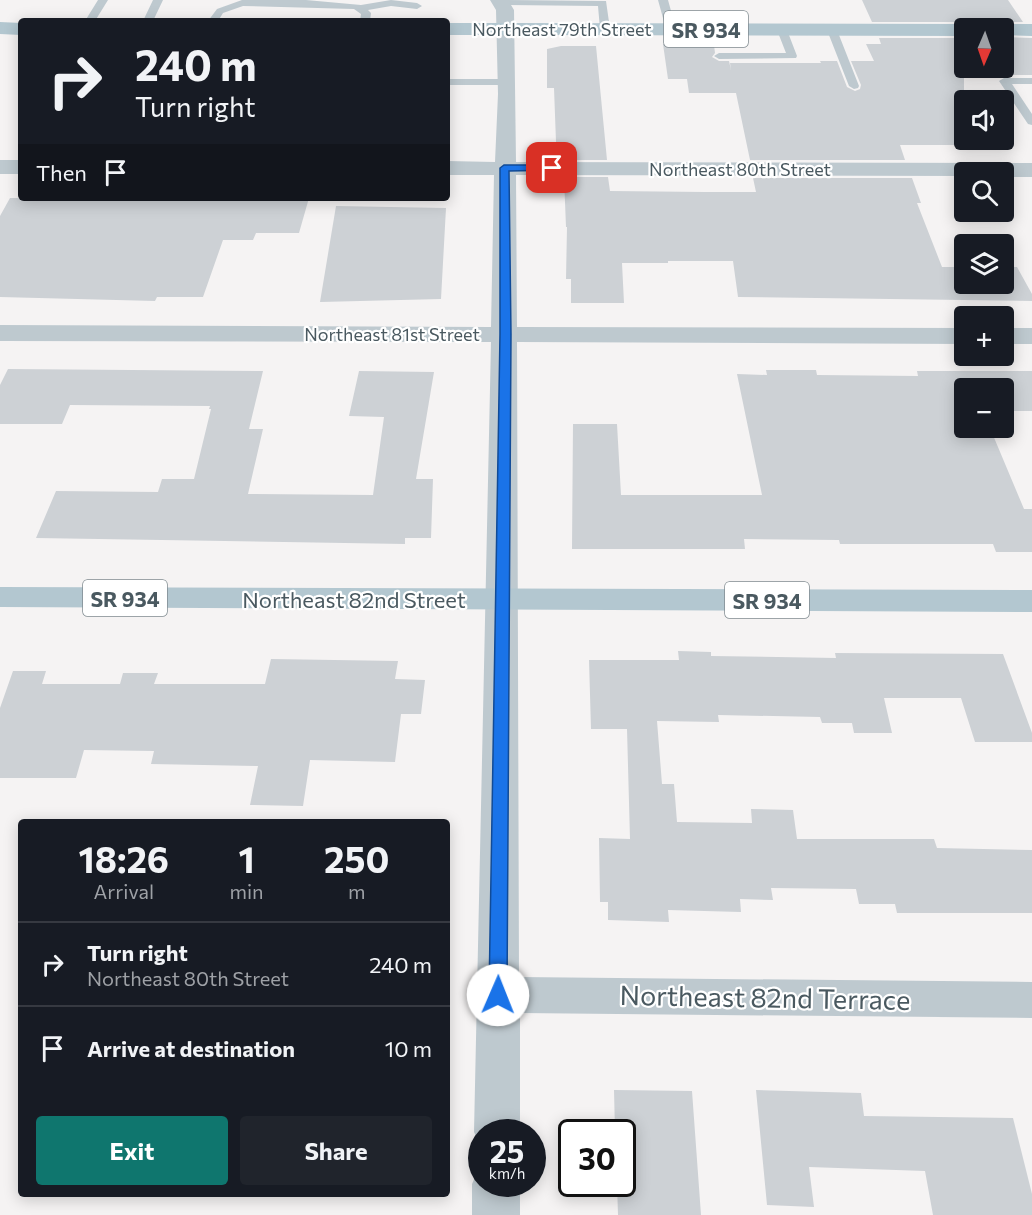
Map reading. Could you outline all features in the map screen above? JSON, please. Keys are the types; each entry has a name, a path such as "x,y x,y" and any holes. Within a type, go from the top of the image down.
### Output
{"main road":[{"path":"0,28 18,28"},
{"name":"Northeast 79th Street","path":"450,29 954,30"},
{"path":"1014,30 1032,30"},
{"name":"Northeast 82nd Street","path":"0,597 1032,601"}],"street":[{"path":"497,1119 506,90 505,29 501,1"},
{"path":"0,167 18,167"},
{"name":"Northeast 80th Street","path":"450,168 1032,170"},
{"name":"Northeast 81st Street","path":"0,333 954,336"},
{"path":"1014,336 1032,336"},
{"name":"Northeast 82nd Terrace","path":"498,995 1032,1000"},
{"path":"496,1197 496,1215"}],"lane":[{"path":"92,18 103,0"},
{"path":"150,18 159,0"},
{"path":"663,0 671,29"},
{"path":"501,1 603,3 605,29"},
{"path":"215,18 220,11 243,3 356,6 366,13 365,18"},
{"path":"360,8 391,3 417,6"},
{"path":"719,56 792,56 782,30"},
{"path":"832,30 854,86"},
{"path":"1032,81 1004,81 1032,122"},
{"path":"450,82 506,90"}],"building":[{"path":"862,0 1008,0 1023,22 1014,22 1014,18 954,18 954,22 872,22"},
{"path":"1014,37 1032,38 1032,75 1014,75"},
{"path":"879,38 954,38 954,78 964,78 964,90 954,90 954,145 900,145 905,160 750,160 736,93 689,93 687,79 668,79 663,44 714,45 715,53 712,57 719,61 729,61 731,70 730,63 837,61 847,87 855,91 860,89 861,85 851,61 874,61 866,44 881,44"},
{"path":"561,46 596,46 607,160 563,160 563,142 556,142 554,88 547,88 547,49"},
{"path":"564,177 608,177 610,191 705,192 756,192 753,178 912,178 921,203 917,203 942,267 954,267 954,294 1014,294 1014,267 1017,267 1032,294 1032,301 738,297 733,261 668,261 668,263 622,263 624,303 571,303 571,279 566,279"},
{"path":"10,198 18,198 18,201 308,201 299,233 256,233 253,240 223,240 203,297 157,297 155,301 0,297 0,216"},
{"path":"336,206 446,208 441,299 320,302"},
{"path":"8,369 263,371 249,429 263,429 248,494 373,495 384,417 349,416 359,371 434,372 416,479 433,479 431,538 405,538 405,544 36,538 56,491 158,492 162,479 194,479 211,409 209,409 210,406 70,405 62,424 0,424 0,385"},
{"path":"766,370 816,370 817,375 918,376 917,371 1032,371 1032,411 1014,411 1014,378 954,378 954,438 994,438 1024,509 1032,509 1032,552 996,552 993,544 840,544 839,540 744,539 745,549 572,549 573,424 617,424 621,495 762,495 737,374 767,375"},
{"path":"678,651 711,652 711,656 836,658 835,653 1003,654 1032,733 1032,742 975,742 961,698 884,698 892,733 854,733 852,723 822,723 820,717 718,715 719,722 657,721 662,784 674,784 677,822 752,823 751,809 793,810 797,839 934,839 937,848 1032,850 1032,913 897,913 895,904 859,904 856,889 771,888 773,900 740,899 741,912 668,910 669,922 608,920 608,902 600,902 599,838 630,839 627,729 591,729 589,660 679,660"},
{"path":"271,659 398,661 395,679 425,680 421,714 401,714 395,762 310,760 303,806 250,805 258,766 151,764 154,751 84,750 76,778 0,778 0,708 13,671 46,671 42,684 120,684 123,673 158,673 154,684 265,684"},
{"path":"614,1090 692,1091 701,1215 618,1215 617,1197 636,1197 636,1119 615,1119"},
{"path":"756,1090 861,1093 864,1116 1013,1118 1032,1194 1032,1215 933,1215 925,1171 809,1167 814,1207 767,1205"}],"route":[{"path":"498,995 505,334 504,168 552,168"}]}
